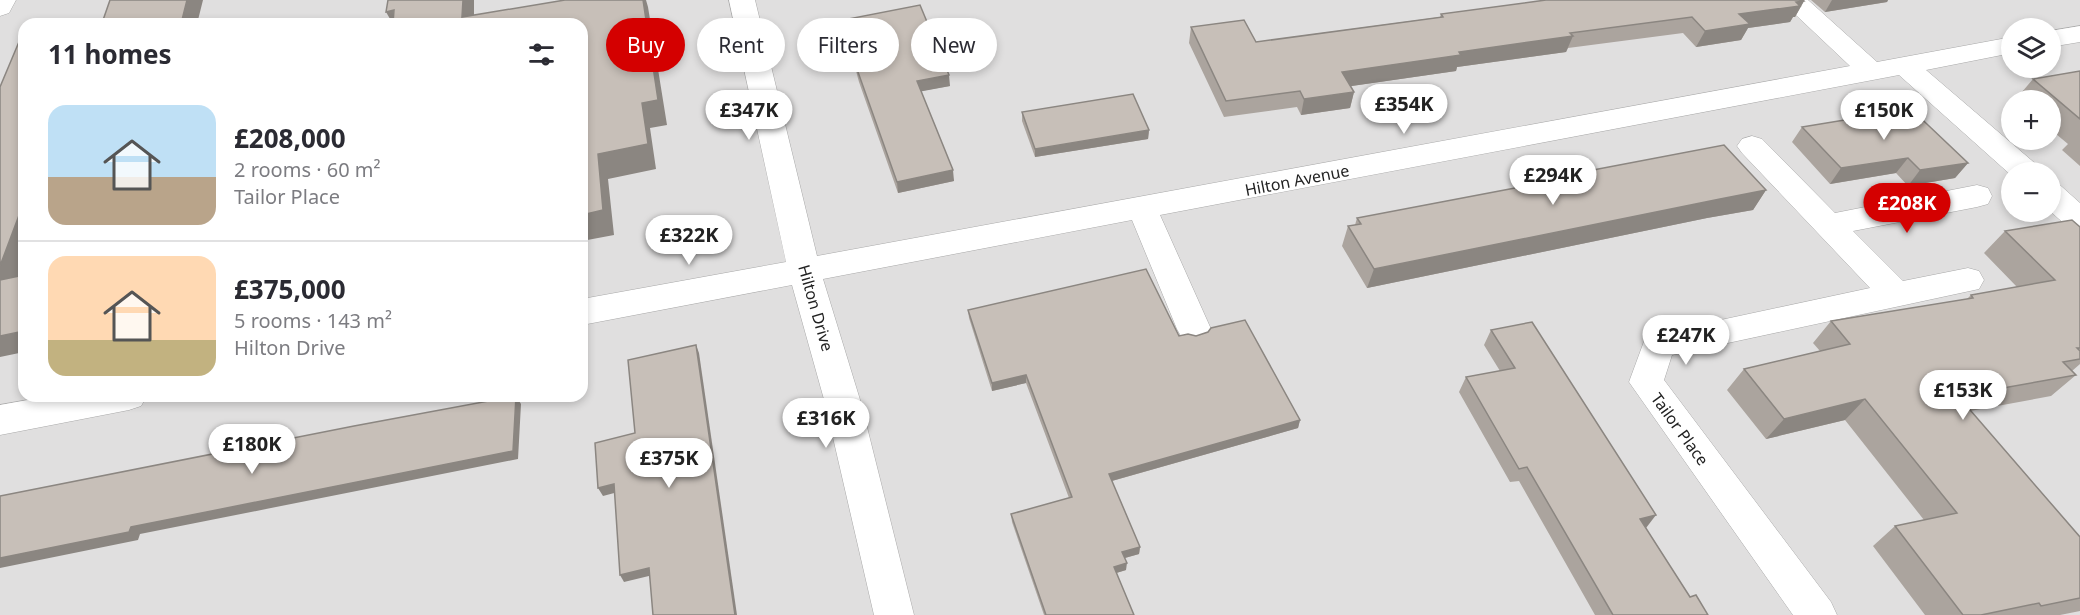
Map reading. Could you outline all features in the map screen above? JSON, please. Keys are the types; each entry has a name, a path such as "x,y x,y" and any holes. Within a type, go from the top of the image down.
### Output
{"street":[{"path":"0,8 3,0"},
{"name":"Hilton Drive","path":"742,0 804,270 843,403 894,615"},
{"path":"1793,0 1870,70"},
{"path":"2061,37 2080,34"},
{"name":"Hilton Avenue","path":"588,311 2001,47"},
{"path":"1903,64 2015,162"},
{"path":"1752,146 1895,294"},
{"path":"1828,225 1977,196"},
{"path":"2061,204 2080,220"},
{"path":"1142,208 1194,329"},
{"name":"Tailor Place","path":"1817,615 1646,382 1658,345 1968,280"},
{"path":"0,420 97,402"}],"shaded area":[{"path":"0,0 2080,0 2080,615 0,615"}],"building":[{"path":"110,0 187,0 182,18 104,18"},
{"path":"388,0 463,0 462,17 565,0 643,0 646,18 606,18 606,72 654,72 658,100 642,103 648,144 598,154 603,210 588,214 588,18 393,18 394,10 386,12"},
{"path":"1546,0 1804,1 1796,2 1800,6 1739,14 1750,24 1705,31 1692,17 1570,33 1573,36 1342,72 1354,92 1304,99 1300,91 1226,101 1191,27 1244,20 1256,42 1443,17 1441,14"},
{"path":"920,5 925,18 911,18 911,72 948,72 949,75 917,81 953,170 897,182 858,72 899,72 899,18 853,18"},
{"path":"18,44 18,218 0,266 0,87"},
{"path":"2080,71 2080,119 2061,103 2061,90 2046,90 2033,79 2061,78 2061,74"},
{"path":"1133,94 1149,130 1035,149 1022,112"},
{"path":"1909,107 1968,163 1920,170 1908,158 1841,168 1802,127 1863,117 1860,114"},
{"path":"1724,145 1766,190 1374,269 1348,226 1361,224 1357,218"},
{"path":"2072,220 2080,227 2080,348 2077,348 2080,351 2080,359 2063,362 2076,375 1958,396 2080,537 2080,598 2041,606 2039,603 1981,615 1963,615 1895,526 1957,513 1865,399 1784,419 1744,369 1850,344 1831,321 1973,298 1971,295 2055,280 2005,231"},
{"path":"1146,269 1179,336 1188,334 1196,336 1208,332 1211,328 1245,320 1300,420 1109,474 1140,547 1122,552 1127,563 1114,567 1134,615 1046,615 1011,514 1072,497 1026,375 992,383 968,310"},
{"path":"18,276 18,332 0,336 0,280"},
{"path":"1532,322 1656,515 1640,519 1690,597 1696,595 1708,615 1613,615 1527,467 1519,469 1466,377 1515,368 1491,330"},
{"path":"696,345 735,615 653,615 649,568 620,575 614,484 598,488 595,443 635,433 628,360"},
{"path":"484,402 516,402 513,451 131,527 129,532 0,558 0,496"}]}
